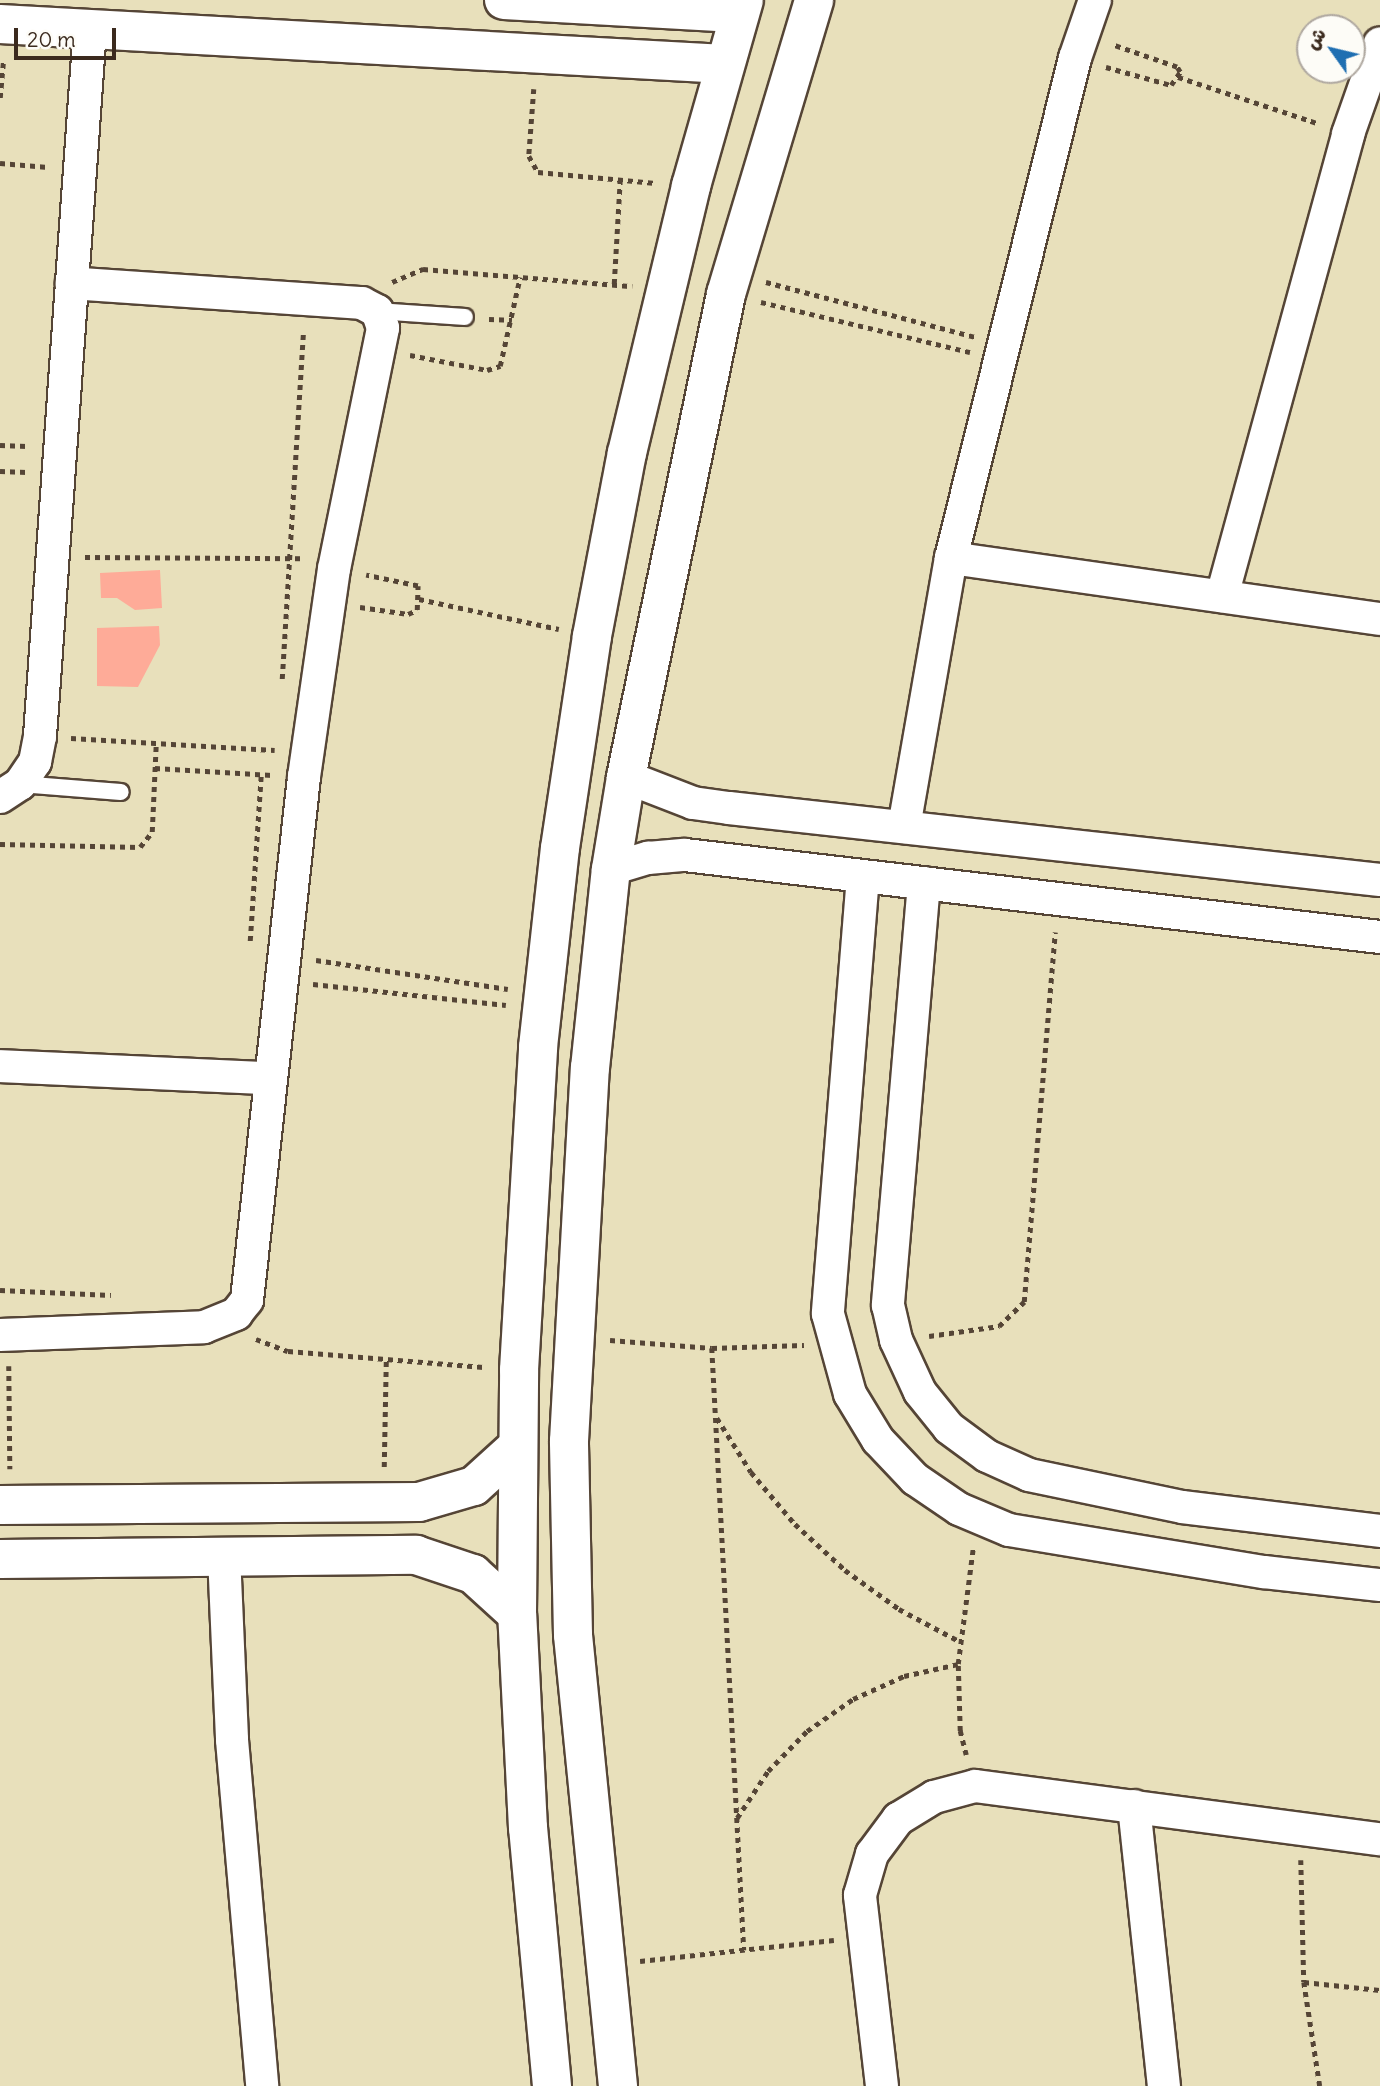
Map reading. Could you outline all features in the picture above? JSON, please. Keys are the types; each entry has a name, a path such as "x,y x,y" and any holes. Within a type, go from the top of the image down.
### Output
{"street":[{"path":"504,0 742,6 664,288 592,636 543,1002 519,1370 517,1614 528,1828 552,2086"},
{"path":"618,2086 573,1635 569,1441 590,1068 611,869 626,777 729,283 814,0"},
{"path":"905,827 951,558 1000,351 1079,46 1095,0"},
{"path":"0,24 725,65"},
{"path":"10,790 35,762 40,736 90,28"},
{"path":"1222,596 1348,134 1380,43"},
{"path":"5,1335 204,1327 236,1314 252,1283 282,968 296,760 383,328 374,309 305,299 72,284"},
{"path":"951,558 1380,619"},
{"path":"626,777 693,803 1380,880"},
{"path":"611,869 648,858 685,855 1380,937"},
{"path":"863,876 828,1314 833,1343 850,1394 878,1440 915,1479 978,1517 1009,1530 1108,1549 1380,1585"},
{"path":"924,883 888,1305 896,1340 920,1392 950,1428 986,1456 1029,1475 1182,1507 1380,1531"},
{"path":"0,1066 270,1078"},
{"path":"5,1505 401,1502 474,1486 517,1447"},
{"path":"401,1502 416,1555"},
{"path":"224,1555 233,1754 262,2086"},
{"path":"0,1559 416,1555 473,1574 517,1614"},
{"path":"882,2086 862,1937 863,1884 872,1854 898,1819 934,1797 975,1787 1380,1839"},
{"path":"1134,1806 1164,2086"}],"lane":[{"path":"374,309 465,317"},
{"path":"10,790 121,792"}],"path":[{"path":"1079,46 1177,67 1178,77 1171,85 1079,46"},
{"path":"537,53 531,165 547,176 691,186"},
{"path":"1178,77 1348,134"},
{"path":"0,163 80,170"},
{"path":"614,284 620,180"},
{"path":"374,309 393,282 423,269 664,288"},
{"path":"729,283 1000,351"},
{"path":"729,283 1000,351"},
{"path":"282,682 305,299"},
{"path":"53,556 289,558 336,564 416,584 419,599 415,613 408,614 329,602"},
{"path":"419,599 592,636"},
{"path":"40,736 156,744 296,760"},
{"path":"278,737 296,760"},
{"path":"0,844 140,846 152,832 156,744"},
{"path":"155,768 296,760"},
{"path":"896,1340 999,1326 1024,1302 1057,899"},
{"path":"282,968 543,1002"},
{"path":"282,968 543,1002"},
{"path":"236,1314 245,1329 272,1347 519,1370"},
{"path":"5,1335 5,1505"},
{"path":"573,1337 712,1348 833,1343"},
{"path":"712,1348 744,1950"},
{"path":"386,1359 401,1502"},
{"path":"715,1415 751,1472 795,1524 845,1570 899,1609 960,1641"},
{"path":"975,1787 960,1731 958,1664 978,1517"},
{"path":"737,1818 768,1771 807,1731 835,1712 904,1676 958,1664"},
{"path":"1300,1828 1304,1982 1320,2086"},
{"path":"605,1965 862,1937"},
{"path":"1304,1982 1380,1990"}],"building":[{"path":"160,570 162,608 135,610 117,598 101,598 100,573"},
{"path":"159,626 160,645 138,687 97,686 97,628"}]}
